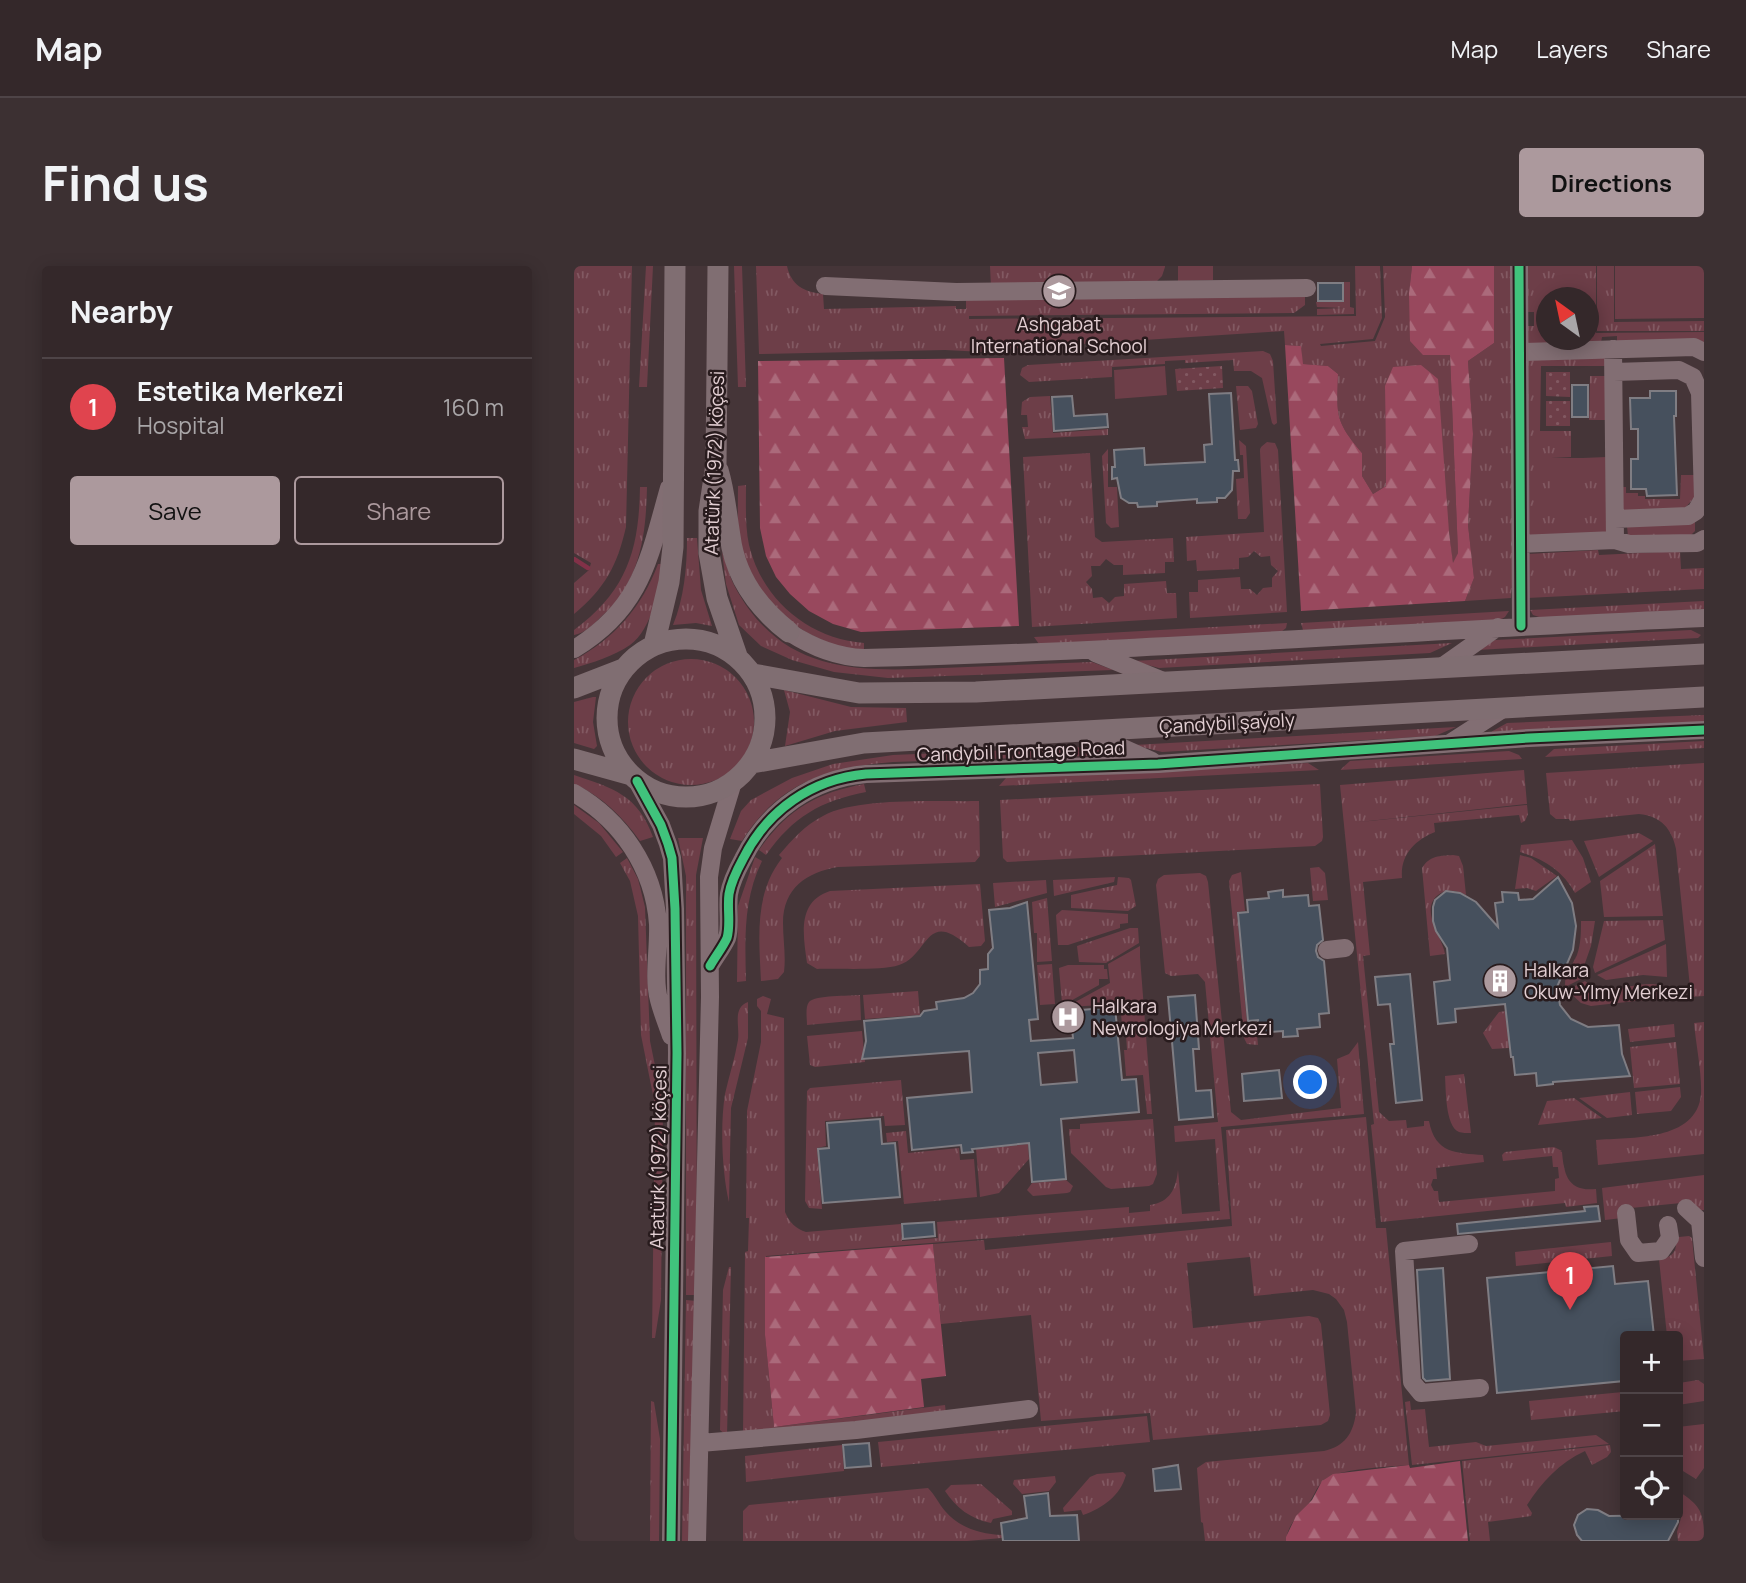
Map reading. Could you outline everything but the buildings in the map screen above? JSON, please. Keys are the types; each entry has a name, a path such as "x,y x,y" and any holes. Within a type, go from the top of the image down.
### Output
{"main road":[{"name":"Atatürk (1972) köçesi","path":"654,645 672,555 675,266"},
{"name":"Atatürk (1972) köçesi","path":"718,266 716,464 709,511 709,553 717,598 737,656"},
{"path":"716,464 726,497 730,537 741,573 758,602 789,632"},
{"path":"574,759 634,778 655,791 675,796 715,792 733,782 752,763 762,741 766,719 763,695 753,674 737,656 719,645 698,639 676,639 654,645 637,655 623,669 612,689 607,712 608,735 617,756 634,778"},
{"path":"753,674 843,691 878,694 976,692 1704,654"},
{"path":"574,688 623,669"},
{"name":"Çandybil şaýoly","path":"752,763 864,743 1704,697"}],"street":[{"path":"1519,266 1521,626"},
{"path":"825,286 956,292 1307,288"},
{"path":"1520,352 1694,347 1704,352"},
{"path":"1613,349 1615,540"},
{"path":"1614,372 1679,369 1693,377 1700,393 1703,445 1703,499 1696,511 1680,518 1615,519"},
{"path":"574,649 607,625 642,578 674,471"},
{"path":"1520,544 1615,540 1629,544 1697,543 1704,539"},
{"path":"789,632 824,651 852,658 1091,651 1521,626 1699,621"},
{"path":"1440,668 1498,628"},
{"path":"1091,651 1170,683"},
{"path":"1447,745 1506,707"},
{"name":"Candybil Frontage Road","path":"710,966 727,936 732,884 755,836 793,799 821,784 866,774 1158,764 1529,738 1704,730"},
{"path":"1085,731 1158,764"},
{"name":"Atatürk (1972) köçesi","path":"634,778 661,825 672,858 677,1053 671,1541"},
{"path":"698,1541 710,860 733,782"},
{"path":"574,793 602,811 643,866 658,923 658,998 677,1053"},
{"path":"1686,1208 1700,1222 1704,1258"},
{"path":"1626,1213 1629,1240 1638,1253 1661,1251 1670,1238 1668,1225"},
{"path":"1469,1244 1404,1251 1412,1382 1421,1393 1480,1388"},
{"path":"700,1443 856,1430 1029,1409"}],"green space":[{"path":"574,266 632,266 626,527 614,565 594,595 574,614 574,583 589,570 591,563 574,553"},
{"path":"646,266 653,266 647,387 639,387"},
{"path":"734,266 742,266 746,387 738,387"},
{"path":"756,266 787,266 795,283 823,294 824,309 956,306 956,309 966,309 966,298 1305,292 1305,305 1294,313 969,316 969,319 1356,316 1355,266 1380,266 1382,318 1373,339 1320,344 1321,346 1375,341 1385,317 1383,266 1412,266 1409,293 1450,355 1458,553 1453,565 1449,532 1385,386 1386,486 1373,494 1362,476 1362,453 1346,432 1339,416 1338,374 1328,366 1302,364 1301,346 1285,345 1284,331 1004,349 1004,353 945,350 759,354"},
{"path":"990,266 1165,267 1162,276 1155,283 991,287"},
{"path":"1178,266 1213,266 1213,280 1178,281"},
{"path":"1412,266 1494,266 1494,343 1468,361 1473,434 1468,525 1474,578 1465,601 1301,611 1285,345 1301,346 1303,364 1328,366 1338,374 1339,416 1346,432 1362,453 1362,476 1373,494 1386,486 1385,386 1393,367 1421,365 1438,379 1453,563 1458,553 1450,355 1423,355 1410,341 1409,293"},
{"path":"1494,266 1512,266 1514,558 1511,598 1465,601 1474,578 1468,525 1473,434 1468,361 1494,343"},
{"path":"1525,266 1596,266 1596,287 1536,287 1536,343 1527,343 1526,326 1534,326 1534,312 1526,312"},
{"path":"1597,266 1614,266 1614,322 1704,321 1704,331 1599,331"},
{"path":"1615,266 1704,266 1704,318 1615,319"},
{"path":"1343,282 1350,282 1350,307 1354,308 1354,314 1317,315 1317,309 1345,308 1317,307 1316,302 1344,301"},
{"path":"1704,332 1704,342 1617,343 1617,336 1602,337 1601,343 1599,333"},
{"path":"1263,351 1270,354 1273,361 1277,423 1274,425 1262,378 1251,371 1234,371 1233,360 1185,363 1185,360 1165,361 1165,364 1112,367 1112,377 1029,382 1020,375 1022,368 1028,365"},
{"path":"1004,358 1019,626 861,632 833,624 809,611 776,577 766,556 760,528 758,361"},
{"path":"1526,358 1605,358 1605,366 1541,366 1540,431 1571,431 1571,457 1551,458 1582,514 1583,458 1607,457 1606,533 1526,536"},
{"path":"1165,366 1167,395 1115,399 1114,370"},
{"path":"1222,366 1223,388 1177,391 1175,369"},
{"path":"1546,372 1570,372 1570,397 1546,396"},
{"path":"1590,376 1607,376 1607,420 1589,420"},
{"path":"1236,386 1248,386 1252,391 1258,424 1256,428 1240,430"},
{"path":"1050,396 1053,433 1108,429 1108,435 1025,439 1022,427 1028,427 1027,415 1021,415 1022,402 1030,397"},
{"path":"1546,401 1570,401 1570,426 1546,426"},
{"path":"1239,440 1246,446 1250,513 1246,519 1238,519 1236,479 1244,478"},
{"path":"1267,442 1275,443 1278,450 1287,612 1190,618 1189,592 1198,592 1198,580 1240,577 1241,589 1250,589 1257,595 1263,588 1272,587 1272,578 1278,571 1271,565 1270,556 1261,557 1254,551 1248,557 1239,558 1239,569 1197,571 1196,560 1187,561 1186,537 1264,532 1260,451"},
{"path":"1108,449 1108,487 1117,487 1119,527 1111,528 1106,523 1102,456"},
{"path":"1090,453 1095,537 1102,542 1173,538 1174,562 1165,562 1165,573 1123,575 1123,565 1114,565 1106,559 1100,566 1091,566 1092,576 1086,582 1092,589 1093,598 1102,597 1109,603 1115,597 1124,596 1124,584 1166,581 1167,593 1176,593 1177,618 1032,627 1023,457"},
{"path":"1551,458 1583,458 1583,514 1551,514"},
{"path":"1681,475 1694,475 1694,498 1684,509 1622,511 1620,487 1626,487 1626,493 1638,493 1638,496 1645,496 1645,499 1680,499"},
{"path":"746,485 749,545 755,565 765,583 791,613 807,625 844,640 864,643 864,650 826,642 808,633 792,622 764,595 745,561 740,543 738,486"},
{"path":"640,487 647,487 645,523 632,574 614,604 589,628 574,635 574,630 607,600 627,568 637,530"},
{"path":"1695,520 1695,531 1691,535 1628,536 1627,526"},
{"path":"687,538 697,538 701,590 712,626 696,623 673,625 684,583"},
{"path":"1598,550 1599,555 1680,551 1681,569 1704,568 1704,589 1527,598 1528,554"},
{"path":"722,552 735,587 754,616 775,637 799,652 824,662 852,667 911,669 1092,662 1113,670 888,678 834,672 792,660 761,646 739,625 726,584"},
{"path":"658,564 661,564 657,596 649,619 638,638 617,653 574,668 574,660 614,632 635,608"},
{"path":"1704,601 1704,609 1542,618 1533,615 1530,610"},
{"path":"1509,611 1500,620 1303,630 1301,623"},
{"path":"1287,623 1281,632 1039,644 1034,637"},
{"path":"1691,630 1701,635 1698,638 1476,650 1495,640"},
{"path":"1452,643 1430,653 1159,668 1133,661"},
{"path":"691,659 715,664 735,678 749,698 754,722 749,746 735,766 715,780 691,785 667,780 647,766 633,746 628,722 633,698 647,678 667,664"},
{"path":"784,690 851,707 906,708 907,722 835,731 785,746 790,712"},
{"path":"596,697 593,722 597,746 594,749 574,743 574,702"},
{"path":"1704,715 1704,723 1491,732 1507,723"},
{"path":"1456,727 1435,736 1162,752 1134,745"},
{"path":"1704,741 1704,748 1545,757 1554,749"},
{"path":"1085,747 1116,755 893,762 847,768 826,774 788,792 756,821 742,841 730,839 741,811 751,800 792,778 833,764 893,755"},
{"path":"1509,751 1522,759 1340,770 1350,761"},
{"path":"1308,763 1319,770 999,786 1006,778"},
{"path":"1704,763 1704,996 1691,997 1676,849 1672,835 1659,821 1647,815 1570,821 1556,819 1550,814 1546,773"},
{"path":"1524,770 1527,804 1350,823 1527,805 1528,814 1521,823 1519,815 1434,823 1435,832 1421,839 1406,855 1402,878 1363,882 1370,955 1363,956 1379,1112 1389,1121 1406,1120 1407,1128 1424,1126 1424,1121 1429,1121 1436,1140 1448,1150 1483,1155 1484,1162 1436,1168 1437,1179 1433,1179 1431,1185 1434,1191 1438,1191 1439,1202 1555,1191 1555,1179 1559,1178 1558,1167 1553,1167 1552,1156 1503,1161 1502,1155 1505,1152 1554,1147 1562,1151 1560,1152 1569,1180 1579,1188 1596,1189 1597,1203 1566,1207 1565,1203 1381,1222 1371,1125 1374,1124 1340,785"},
{"path":"574,775 612,789 632,802 640,811 653,837 640,841 611,808 594,794 574,784"},
{"path":"864,784 866,792 835,800 797,821 766,855 759,850 780,824 804,805 831,792"},
{"path":"1320,784 1323,837 1315,846 1007,862 1003,858 1000,800"},
{"path":"979,801 980,856 975,862 838,867 816,873 799,884 787,900 784,911 784,972 778,979 761,981 760,917 767,886 782,858 779,855 805,828 823,816 856,806 898,802"},
{"path":"574,805 599,823 623,852 616,857 601,836 574,814"},
{"path":"1639,833 1653,841 1599,877 1584,841"},
{"path":"678,838 703,838 696,875 697,1295 686,1295 686,876"},
{"path":"1572,840 1583,858 1591,882 1575,893 1565,878 1552,867 1520,852 1521,845"},
{"path":"1655,844 1663,916 1604,917 1600,881"},
{"path":"1520,855 1531,858 1557,876 1536,891 1527,888 1515,889"},
{"path":"1459,856 1463,866 1466,895 1445,891 1433,901 1431,916 1445,954 1430,956 1422,868 1432,858"},
{"path":"755,857 762,861 748,905 746,981 737,982 738,906"},
{"path":"627,858 638,879 645,907 650,1041 663,1105 661,1300 655,1338 652,1338 655,1105 641,1035 638,916 630,881 620,863"},
{"path":"1319,867 1325,873 1328,900 1313,901 1310,868"},
{"path":"1241,872 1245,911 1237,912 1247,1023 1256,1023 1258,1045 1247,1044 1244,1038 1229,881 1232,875"},
{"path":"1200,873 1206,876 1208,882 1231,1112 1241,1120 1341,1108 1337,1059 1349,1054 1358,1042 1364,1114 1221,1127 1230,1219 766,1256 765,1335 774,1427 945,1405 946,1414 743,1436 745,1252 748,1251 749,1218 746,1218 747,1111 761,1042 761,1011 757,1006 757,999 763,996 771,999 767,1014 784,1018 785,1212 793,1225 802,1231 901,1224 902,1241 938,1238 937,1222 1129,1207 1129,1213 1150,1211 1150,1205 1163,1201 1171,1194 1178,1170 1182,1214 1220,1211 1215,1139 1175,1142 1174,1126 1218,1122 1205,982 1198,974 1171,976 1165,973 1156,885 1158,879 1164,875"},
{"path":"1115,877 1114,882 1054,896 1053,880"},
{"path":"1118,877 1131,880 1136,906 1128,911 1071,908 1071,895 1117,885"},
{"path":"1046,880 1047,893 995,907 993,883"},
{"path":"980,884 985,941 981,946 969,947 955,936 944,932 935,933 909,960 891,967 817,969 807,963 805,920 807,911 819,896 830,891"},
{"path":"1047,898 1052,961 1037,962 1037,933 1034,933 1032,902"},
{"path":"1062,910 1128,914 1128,923 1068,945 1058,945 1056,915"},
{"path":"1663,920 1665,940 1595,973 1593,967 1604,921"},
{"path":"1581,921 1595,921 1591,946 1583,978 1565,987 1567,974 1578,951"},
{"path":"1130,928 1138,928 1139,943 1106,963 1079,962 1077,946"},
{"path":"1666,944 1667,977 1643,975 1606,980 1597,975"},
{"path":"1140,946 1152,1114 1147,1114 1143,1075 1126,1076 1126,1035 1123,1035 1120,1004 1066,1007 1110,983 1108,964"},
{"path":"1052,964 1055,1004 1040,1005 1037,965"},
{"path":"1068,965 1104,965 1108,979 1099,979 1099,985 1067,1003 1062,1003 1059,968"},
{"path":"1585,981 1605,989 1660,985 1671,990 1671,997 1591,1006 1581,1003 1567,990"},
{"path":"918,991 920,1015 865,1019 863,995"},
{"path":"860,995 861,1020 807,1025 809,1002 825,997"},
{"path":"748,1002 748,1038 731,1108 729,1202 723,1163 723,1106 738,1040 738,1013"},
{"path":"1506,1011 1509,1048 1492,1049 1483,1033 1499,1012"},
{"path":"1704,1022 1704,1154 1598,1165 1596,1140 1660,1134 1688,1121 1697,1110 1701,1086 1694,1023"},
{"path":"1674,1024 1675,1037 1630,1042 1628,1029"},
{"path":"862,1031 865,1062 815,1067 810,1065 807,1036"},
{"path":"1676,1042 1680,1084 1634,1088 1630,1047"},
{"path":"1464,1074 1471,1133 1459,1132 1454,1128 1447,1107 1445,1076"},
{"path":"901,1080 905,1125 885,1126 884,1116 825,1121 826,1146 817,1148 822,1209 809,1208 805,1201 807,1091 810,1088"},
{"path":"1680,1087 1681,1097 1671,1111 1637,1114 1635,1092"},
{"path":"1630,1092 1632,1115 1607,1118 1579,1098"},
{"path":"1574,1098 1602,1118 1538,1125 1547,1101"},
{"path":"1366,1117 1376,1228 1386,1228 1409,1465 1363,1469 1330,1477 1321,1483 1294,1521 1288,1530 1286,1541 1205,1541 1197,1468 1206,1462 1324,1451 1347,1438 1356,1413 1347,1322 1344,1310 1329,1294 1313,1290 1254,1296 1250,1257 1187,1263 1193,1328 1309,1316 1318,1318 1321,1324 1330,1415 1328,1421 1321,1425 1153,1440 1150,1413 1041,1421 1031,1315 941,1324 933,1244 984,1240 985,1250 1232,1226 1226,1130"},
{"path":"1153,1119 1157,1174 1153,1184 1149,1186 1111,1189 1106,1187 1071,1153 1069,1129 1080,1129 1080,1124"},
{"path":"906,1131 908,1153 959,1148 960,1160 974,1159 977,1197 904,1204 898,1141 887,1142 886,1133"},
{"path":"1028,1144 1029,1159 999,1193 980,1197 976,1149"},
{"path":"1704,1175 1704,1210 1693,1211 1691,1202 1621,1209 1622,1218 1605,1220 1602,1188"},
{"path":"1066,1180 1073,1186 1067,1193 1033,1196 1027,1190 1032,1183"},
{"path":"1679,1237 1692,1238 1704,1359 1683,1361 1683,1331 1666,1331 1659,1259 1673,1254"},
{"path":"1611,1242 1612,1256 1516,1266 1515,1252"},
{"path":"933,1244 946,1376 921,1379 924,1407 774,1427 765,1335 765,1257"},
{"path":"729,1267 727,1436 720,1430 723,1290"},
{"path":"686,1300 697,1301 693,1541 682,1541"},
{"path":"1698,1380 1704,1384 1704,1401 1683,1404 1683,1382"},
{"path":"1620,1392 1620,1411 1531,1420 1529,1401"},
{"path":"651,1401 654,1402 660,1439 659,1541 650,1541"},
{"path":"1410,1401 1411,1410 1425,1409 1429,1447 1476,1442 1486,1446 1596,1435 1609,1444 1412,1465 1405,1402"},
{"path":"1147,1416 1150,1442 881,1467 878,1442"},
{"path":"1704,1424 1704,1468 1696,1479 1683,1471 1683,1426"},
{"path":"842,1445 844,1471 746,1482 745,1456"},
{"path":"1610,1445 1611,1452 1607,1457 1592,1465 1585,1451 1559,1467 1527,1505 1531,1516 1488,1522 1490,1541 1470,1541 1462,1461"},
{"path":"1460,1461 1468,1541 1286,1541 1296,1516 1312,1500 1322,1481 1333,1474"},
{"path":"1123,1472 1126,1475 1120,1489 1104,1505 1083,1515 1081,1510 1064,1512 1063,1508 1090,1477"},
{"path":"1055,1476 1056,1482 1049,1491 1022,1494 1013,1484 1014,1480"},
{"path":"981,1484 1012,1511 1012,1515 993,1519 991,1523 977,1519 954,1503 945,1491 951,1485"},
{"path":"928,1488 957,1522 978,1531 1002,1535 1002,1538 967,1541 743,1541 743,1511 749,1505"},
{"path":"1683,1495 1700,1512 1704,1541 1678,1541 1680,1520 1683,1520"}],"waterway":[{"path":"574,559 588,568"}],"cycle path":[{"path":"1519,266 1521,626"},
{"path":"710,966 727,938 730,890 736,872 753,841 778,812 793,800 827,782 846,777 866,774 1158,764 1529,738 1704,730"},
{"path":"637,781 661,825 668,844 672,858 675,909 677,1053 671,1541"}],"place":[{"name":"Ashgabat International School","path":"1059,291"},
{"name":"Halkara Okuw-Ylmy Merkezi","path":"1500,981"},
{"name":"Halkara Newrologiya Merkezi","path":"1068,1017"},
{"name":"Estetika Merkezi","path":"1570,1310"}]}
